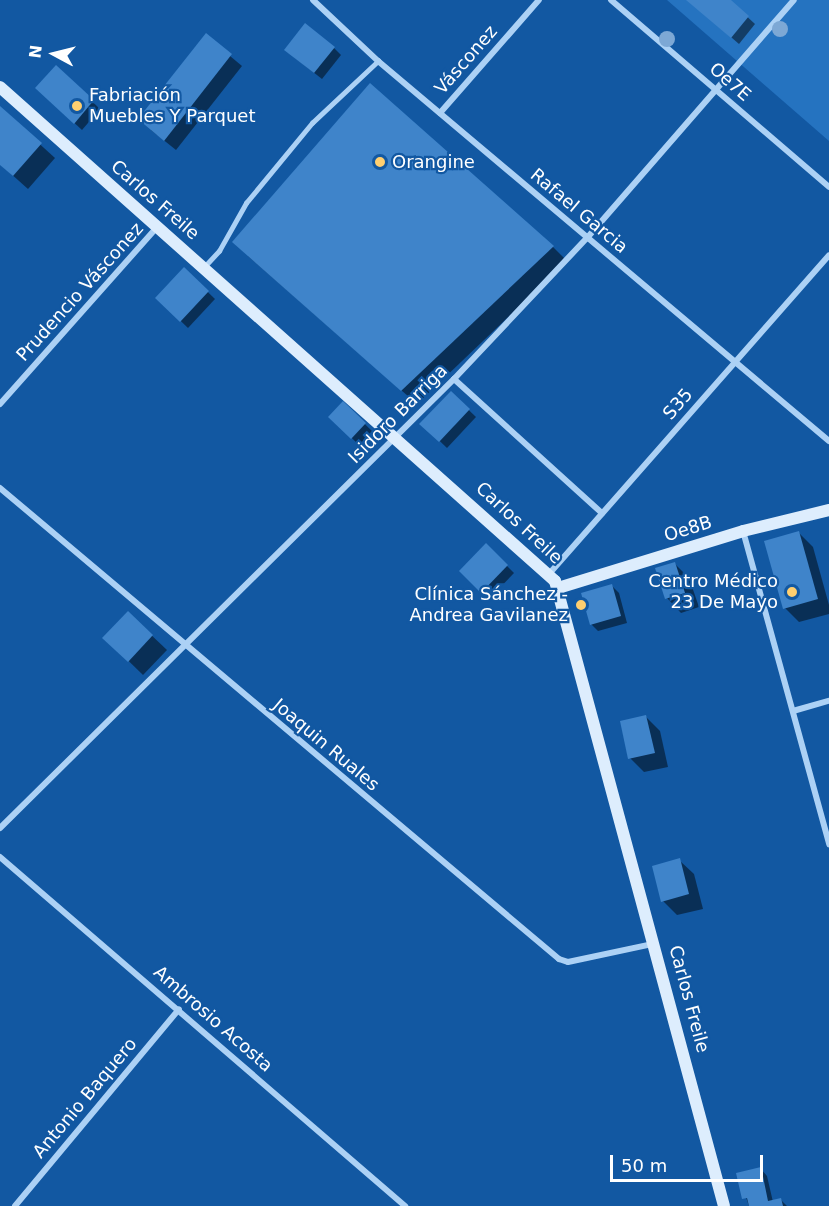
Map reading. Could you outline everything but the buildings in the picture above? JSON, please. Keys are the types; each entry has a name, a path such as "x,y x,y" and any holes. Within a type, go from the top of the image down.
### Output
{"street":[{"name":"Rafael Garcia","path":"314,0 378,61 829,441"},
{"name":"Vásconez","path":"440,113 539,0"},
{"name":"Oe7E","path":"610,0 829,187"},
{"name":"Isidoro Barriga","path":"0,828 454,379 586,238 794,0"},
{"name":"Carlos Freile","path":"0,87 549,574 558,588 656,943 724,1206"},
{"name":"Prudencio Vásconez","path":"0,404 158,226"},
{"name":"S35","path":"549,574 829,255"},
{"path":"454,379 602,513"},
{"name":"Joaquin Ruales","path":"0,488 184,646 559,959 568,962 656,943"},
{"name":"Oe8B","path":"558,588 743,531 829,510"},
{"path":"743,531 829,844"},
{"path":"793,711 829,701"},
{"name":"Ambrosio Acosta","path":"0,857 405,1206"},
{"name":"Antonio Baquero","path":"15,1206 179,1009"}],"lane":[{"path":"204,267 219,251 246,203 312,123 378,61"}],"shaded area":[{"path":"667,0 829,0 829,141"}],"place":[{"name":"Fabriación Muebles Y Parquet","path":"77,106"},
{"name":"Orangine","path":"380,162"},
{"name":"Centro Médico 23 De Mayo","path":"792,592"},
{"name":"Clínica Sánchez - Andrea Gavilanez","path":"581,605"}]}
